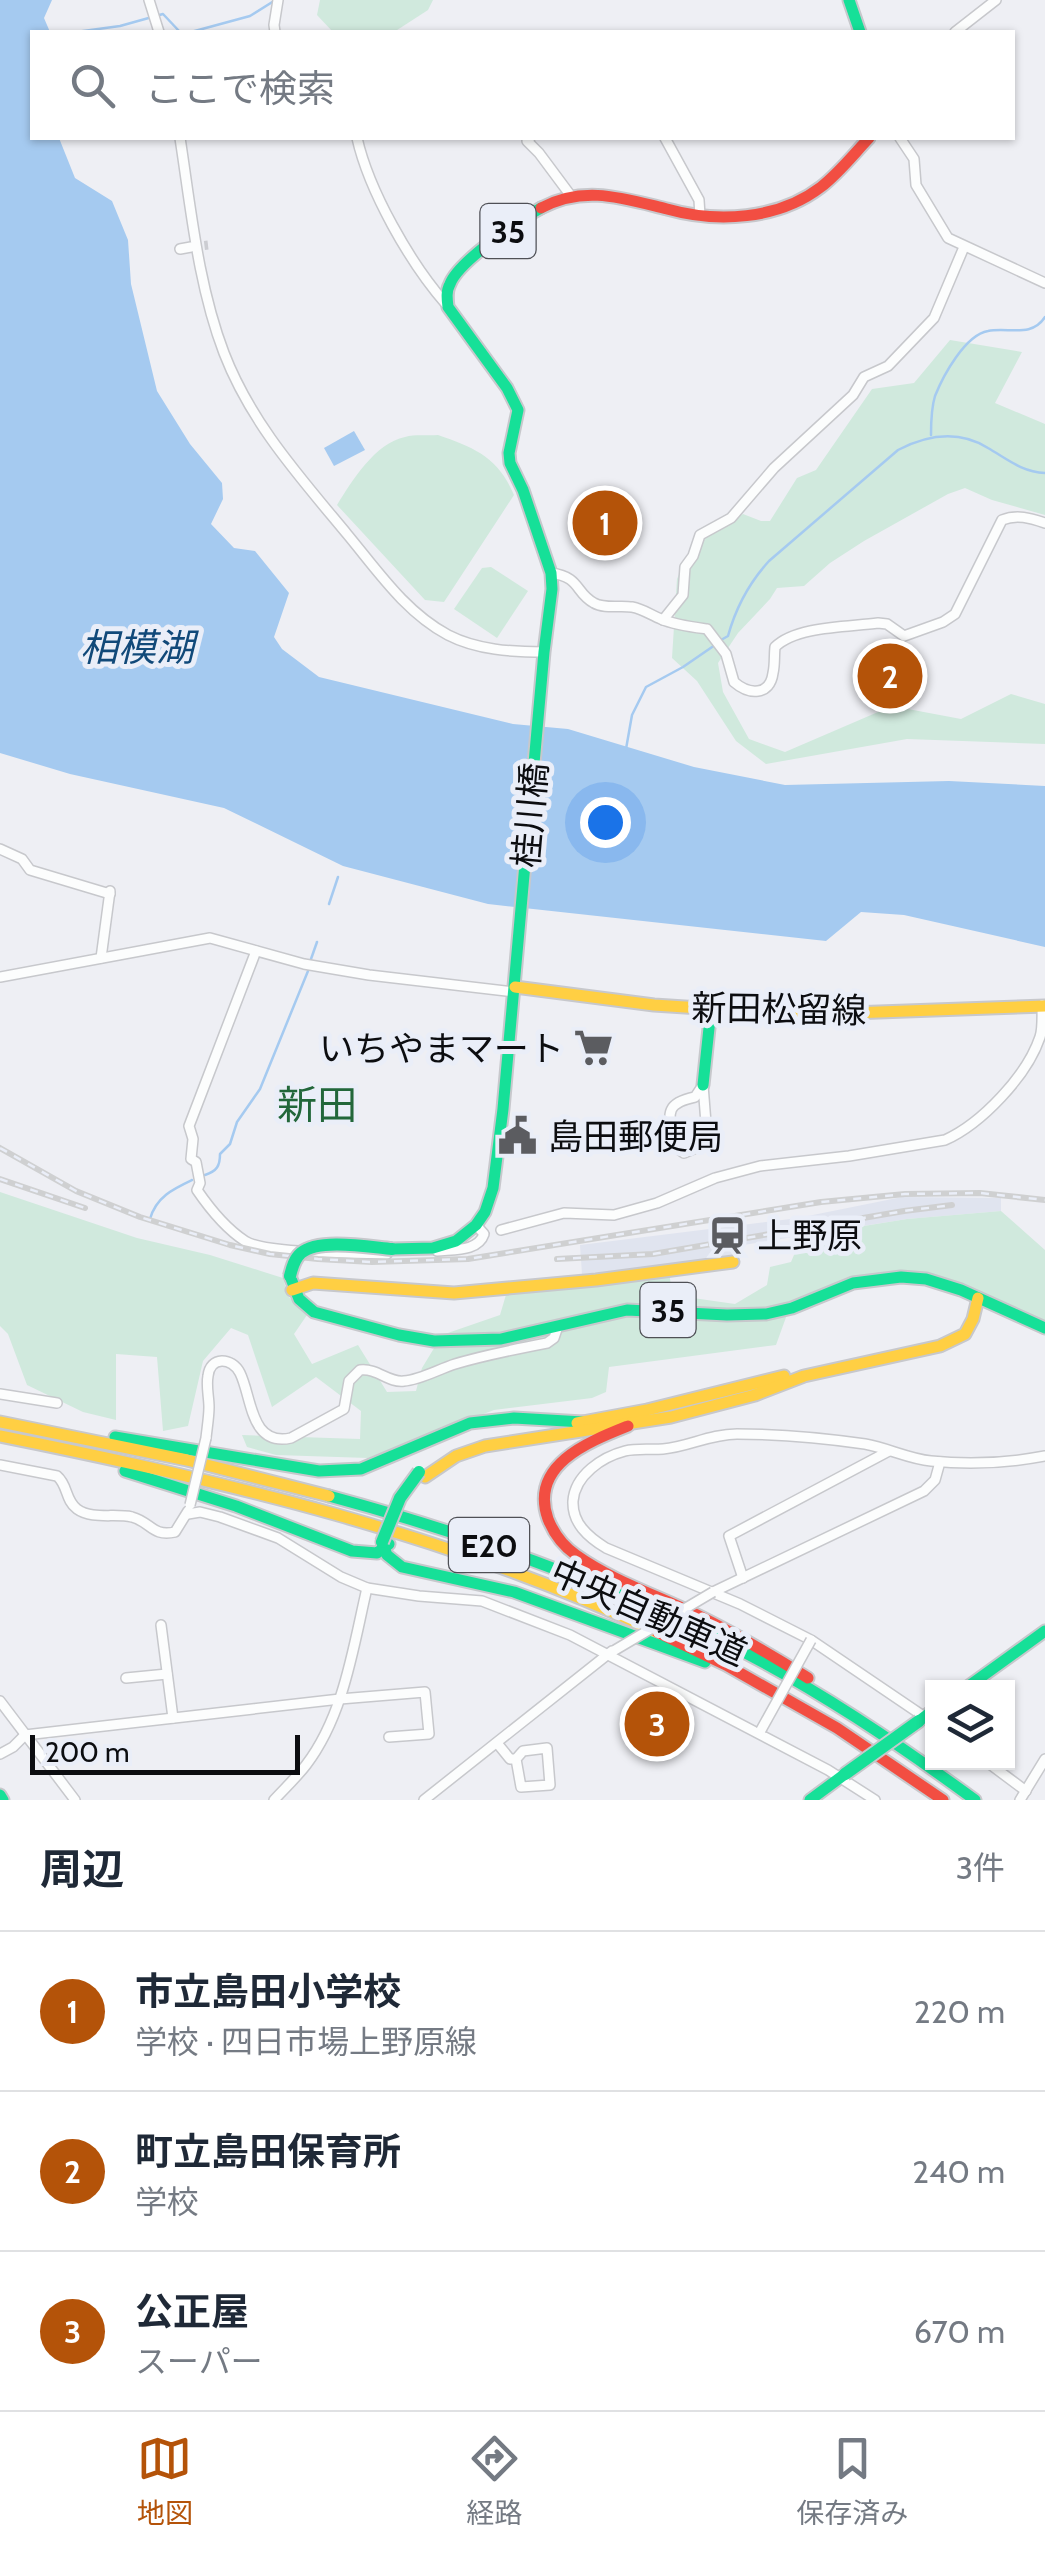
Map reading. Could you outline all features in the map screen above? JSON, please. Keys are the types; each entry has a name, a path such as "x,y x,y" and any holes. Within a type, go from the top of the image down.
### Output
{"main road":[{"path":"850,0 859,30"},
{"name":"35","path":"448,306 447,286 457,270 543,206 571,196 604,195 700,216 741,216 800,201 820,189 868,140"},
{"path":"448,306 514,398 518,410 510,463 551,573"},
{"name":"桂川橋","path":"476,1224 494,1188 551,573"},
{"name":"新田松留線","path":"514,990 750,1012 1044,1006"},
{"path":"703,1085 711,1009"},
{"path":"476,1224 465,1234 433,1248 316,1246 296,1259 291,1283 454,1293 733,1262"},
{"name":"35","path":"291,1283 309,1310 423,1340 498,1339 627,1310 746,1316 789,1310 840,1287 876,1278 910,1277 978,1298 1045,1328"},
{"path":"796,1701 690,1656 545,1603 481,1583 402,1566 387,1555 385,1545 400,1498 446,1452 476,1440 648,1410 940,1340 959,1330 978,1298"},
{"path":"422,1475 456,1456 485,1446 628,1426 755,1395 822,1372 940,1346 965,1334 978,1298"},
{"path":"27,1427 145,1440 319,1472 361,1469 470,1423 514,1418 583,1422"},
{"name":"中央自動車道","path":"0,1422 261,1478 534,1560 733,1647 812,1692 976,1800"},
{"path":"628,1426 577,1449 552,1473 543,1505 549,1523 564,1544 614,1576 762,1650 818,1684 937,1772"},
{"path":"0,1438 182,1488 352,1551 370,1554 385,1545"},
{"name":"中央自動車道","path":"0,1438 108,1457 372,1523 612,1609 689,1644 796,1701 943,1800"},
{"path":"977,1680 1045,1631"},
{"path":"810,1800 925,1719"}],"street":[{"path":"148,0 158,30"},
{"path":"275,30 279,0"},
{"path":"958,30 996,0"},
{"path":"180,140 210,312 237,384 275,448 389,585 429,623 463,642 544,652"},
{"path":"358,140 368,176 394,225 448,306"},
{"path":"528,140 571,196"},
{"path":"666,140 700,200 700,216"},
{"path":"901,140 914,159 916,185 948,238 1045,284"},
{"path":"180,249 192,247"},
{"path":"662,620 683,596 685,568 700,535 731,518 774,468 853,395 864,377 888,366 934,318 964,247"},
{"path":"551,573 576,582 587,598 599,606 638,607 662,620 707,629 726,654 734,682 751,692 761,692 774,676 775,647 782,640 797,634 878,623 888,624 904,636 943,622 955,614 1002,520 1025,516 1045,522"},
{"path":"0,849 22,859 30,870 110,892 101,958"},
{"path":"0,978 210,938 304,964 514,990"},
{"path":"256,950 188,1126 193,1139 191,1158 196,1162 200,1183 197,1190 215,1215 248,1244 356,1253 414,1254 475,1246 484,1234 476,1224"},
{"path":"501,1230 564,1212 614,1215 760,1166 924,1146 945,1140 958,1134 1000,1098 1043,1035 1044,1006"},
{"path":"703,1085 707,1136 697,1148 684,1153 674,1146 670,1113 678,1100 695,1096 703,1085"},
{"path":"0,1465 57,1476 64,1481 70,1502 82,1512 133,1518 155,1532 175,1532 189,1509 206,1438 208,1371 219,1360 236,1367 254,1419 272,1438 282,1440 344,1408 349,1381 360,1370 370,1369 392,1380 406,1381 471,1360 547,1343 554,1338 558,1326"},
{"path":"0,1394 56,1403"},
{"path":"925,1717 811,1640 590,1538 581,1528 573,1502 576,1488 583,1476 606,1458 627,1450 666,1449 716,1434 868,1444 925,1461 990,1462 1045,1456"},
{"path":"743,1578 729,1536 889,1450"},
{"path":"424,1800 612,1652 713,1592 924,1491 935,1480 940,1462"},
{"path":"189,1509 278,1538 341,1577 367,1588 482,1601 570,1634 612,1652 843,1776 875,1800"},
{"path":"274,1800 306,1766 340,1699 367,1588"},
{"path":"162,1624 172,1718"},
{"path":"759,1732 811,1640"},
{"path":"126,1678 167,1674"},
{"path":"0,1754 25,1735 425,1692 429,1734 389,1736"},
{"path":"0,1701 75,1800"},
{"path":"497,1743 510,1759 523,1751 547,1748 550,1785 521,1787 516,1758"},
{"path":"996,1770 1023,1795 1045,1760"}],"shaded area":[{"path":"902,1197 1001,1198 1001,1211 907,1219 737,1246 737,1257 720,1260 582,1274 580,1245 798,1218"}],"green space":[{"path":"320,0 433,0 428,10 397,30 331,30 317,15"},
{"path":"950,340 1022,352 995,403 1045,424 1045,515 965,488 948,494 864,541 804,586 777,588 718,663 723,692 749,739 785,752 892,706 961,719 1011,694 1045,704 1045,744 907,739 766,764 736,741 697,681 672,658 677,579 685,560 708,536 743,514 770,521 797,478 816,470 872,389 914,383"},
{"path":"438,435 493,463 514,495 444,602 425,600 337,505 365,464 384,447 409,436"},
{"path":"491,567 528,591 497,638 454,609 482,568"},
{"path":"0,1192 137,1238 283,1278 288,1296 307,1315 294,1334 312,1364 358,1345 387,1392 416,1391 422,1368 442,1335 500,1315 508,1288 669,1270 672,1295 735,1304 767,1285 770,1267 791,1262 802,1236 907,1219 1001,1211 1045,1250 1045,1328 928,1280 877,1278 789,1309 776,1345 609,1367 606,1392 592,1398 494,1410 368,1458 276,1455 247,1447 242,1435 360,1439 361,1411 316,1377 272,1407 248,1335 231,1328 203,1361 188,1426 163,1431 157,1357 116,1354 116,1420 83,1412 27,1385 8,1334 0,1326"}],"water":[{"name":"相模湖","path":"0,0 52,0 44,18 49,30 30,30 30,140 60,140 75,178 112,201 128,240 131,284 157,391 190,444 222,483 223,499 211,524 234,548 255,551 289,593 274,637 282,649 319,677 513,724 568,729 694,767 785,785 949,781 1045,786 1045,947 904,915 861,912 826,941 488,904 343,866 224,808 70,774 0,753"},
{"path":"354,431 365,450 334,466 324,448"}],"waterway":[{"path":"198,30 250,16 274,1"},
{"path":"91,30 163,14 178,30"},
{"path":"931,435 935,396 963,348 979,334 1027,330 1045,317"},
{"path":"721,640 728,636 744,596 769,561 898,450 932,438 954,437 977,442 1022,468 1045,473"},
{"path":"626,749 632,715 646,687 715,645"},
{"path":"329,904 338,877"},
{"path":"311,959 317,942"},
{"path":"205,1175 217,1167 237,1122 260,1089 308,971"},
{"path":"150,1219 161,1199 192,1180"}],"tunnel":[{"path":"191,247 208,245"}],"railway":[{"path":"0,1148 76,1191 140,1217 230,1245 270,1254 372,1262 468,1259 821,1202 905,1194 980,1193 1045,1200"},
{"path":"0,1179 85,1208"},
{"path":"557,1259 653,1254 952,1205"}],"traffic: fast":[{"path":"849,0 859,30"},
{"path":"392,1249 433,1248 456,1241 476,1225 493,1188 552,589 551,573 510,463 518,410 507,388 448,307 447,295 464,265 541,208"},
{"path":"703,1085 711,1009"},
{"path":"290,1276 297,1258 309,1248 345,1245 392,1249"},
{"path":"290,1276 299,1299 314,1312 434,1341 501,1339 627,1310 766,1314 792,1308 853,1283 901,1277 926,1279 961,1290 1045,1328"},
{"path":"115,1437 319,1471 361,1469 470,1423 514,1418 583,1422"},
{"path":"125,1471 236,1506 352,1551 377,1553 389,1544"},
{"path":"382,1542 400,1498 419,1472"},
{"path":"329,1496 533,1561 682,1622 825,1698 975,1800"},
{"path":"382,1542 387,1555 402,1567 514,1592 705,1662"},
{"path":"977,1680 1045,1631"},
{"path":"919,1721 925,1716"},
{"path":"845,1774 919,1721"},
{"path":"810,1800 845,1774"},
{"path":"0,1795 3,1800"}],"traffic: slow":[{"path":"515,987 654,1005 762,1012 1045,1006"},
{"path":"292,1290 313,1283 454,1293 733,1262"},
{"path":"425,1477 456,1456 485,1446 671,1417 755,1395 804,1376 940,1346 965,1334 978,1298"},
{"path":"577,1423 784,1376"},
{"path":"0,1422 187,1460 329,1496"},
{"path":"0,1436 168,1472 335,1514 498,1566 657,1632"}],"traffic: jam":[{"path":"541,208 588,195 706,216 767,212 821,187 867,140"},
{"path":"628,1426 580,1448 554,1470 544,1500 548,1519 559,1539 606,1573 714,1624 808,1678"},
{"path":"657,1632 726,1665 837,1728 943,1800"}],"place":[{"name":"市立島田小学校","path":"605,523"},
{"name":"町立島田保育所","path":"890,676"},
{"name":"いちやまマート","path":"594,1048"},
{"name":"島田郵便局","path":"518,1136"},
{"name":"上野原","path":"727,1235"},
{"name":"公正屋","path":"657,1724"}],"district":[{"name":"新田","path":"317,1104"}]}
